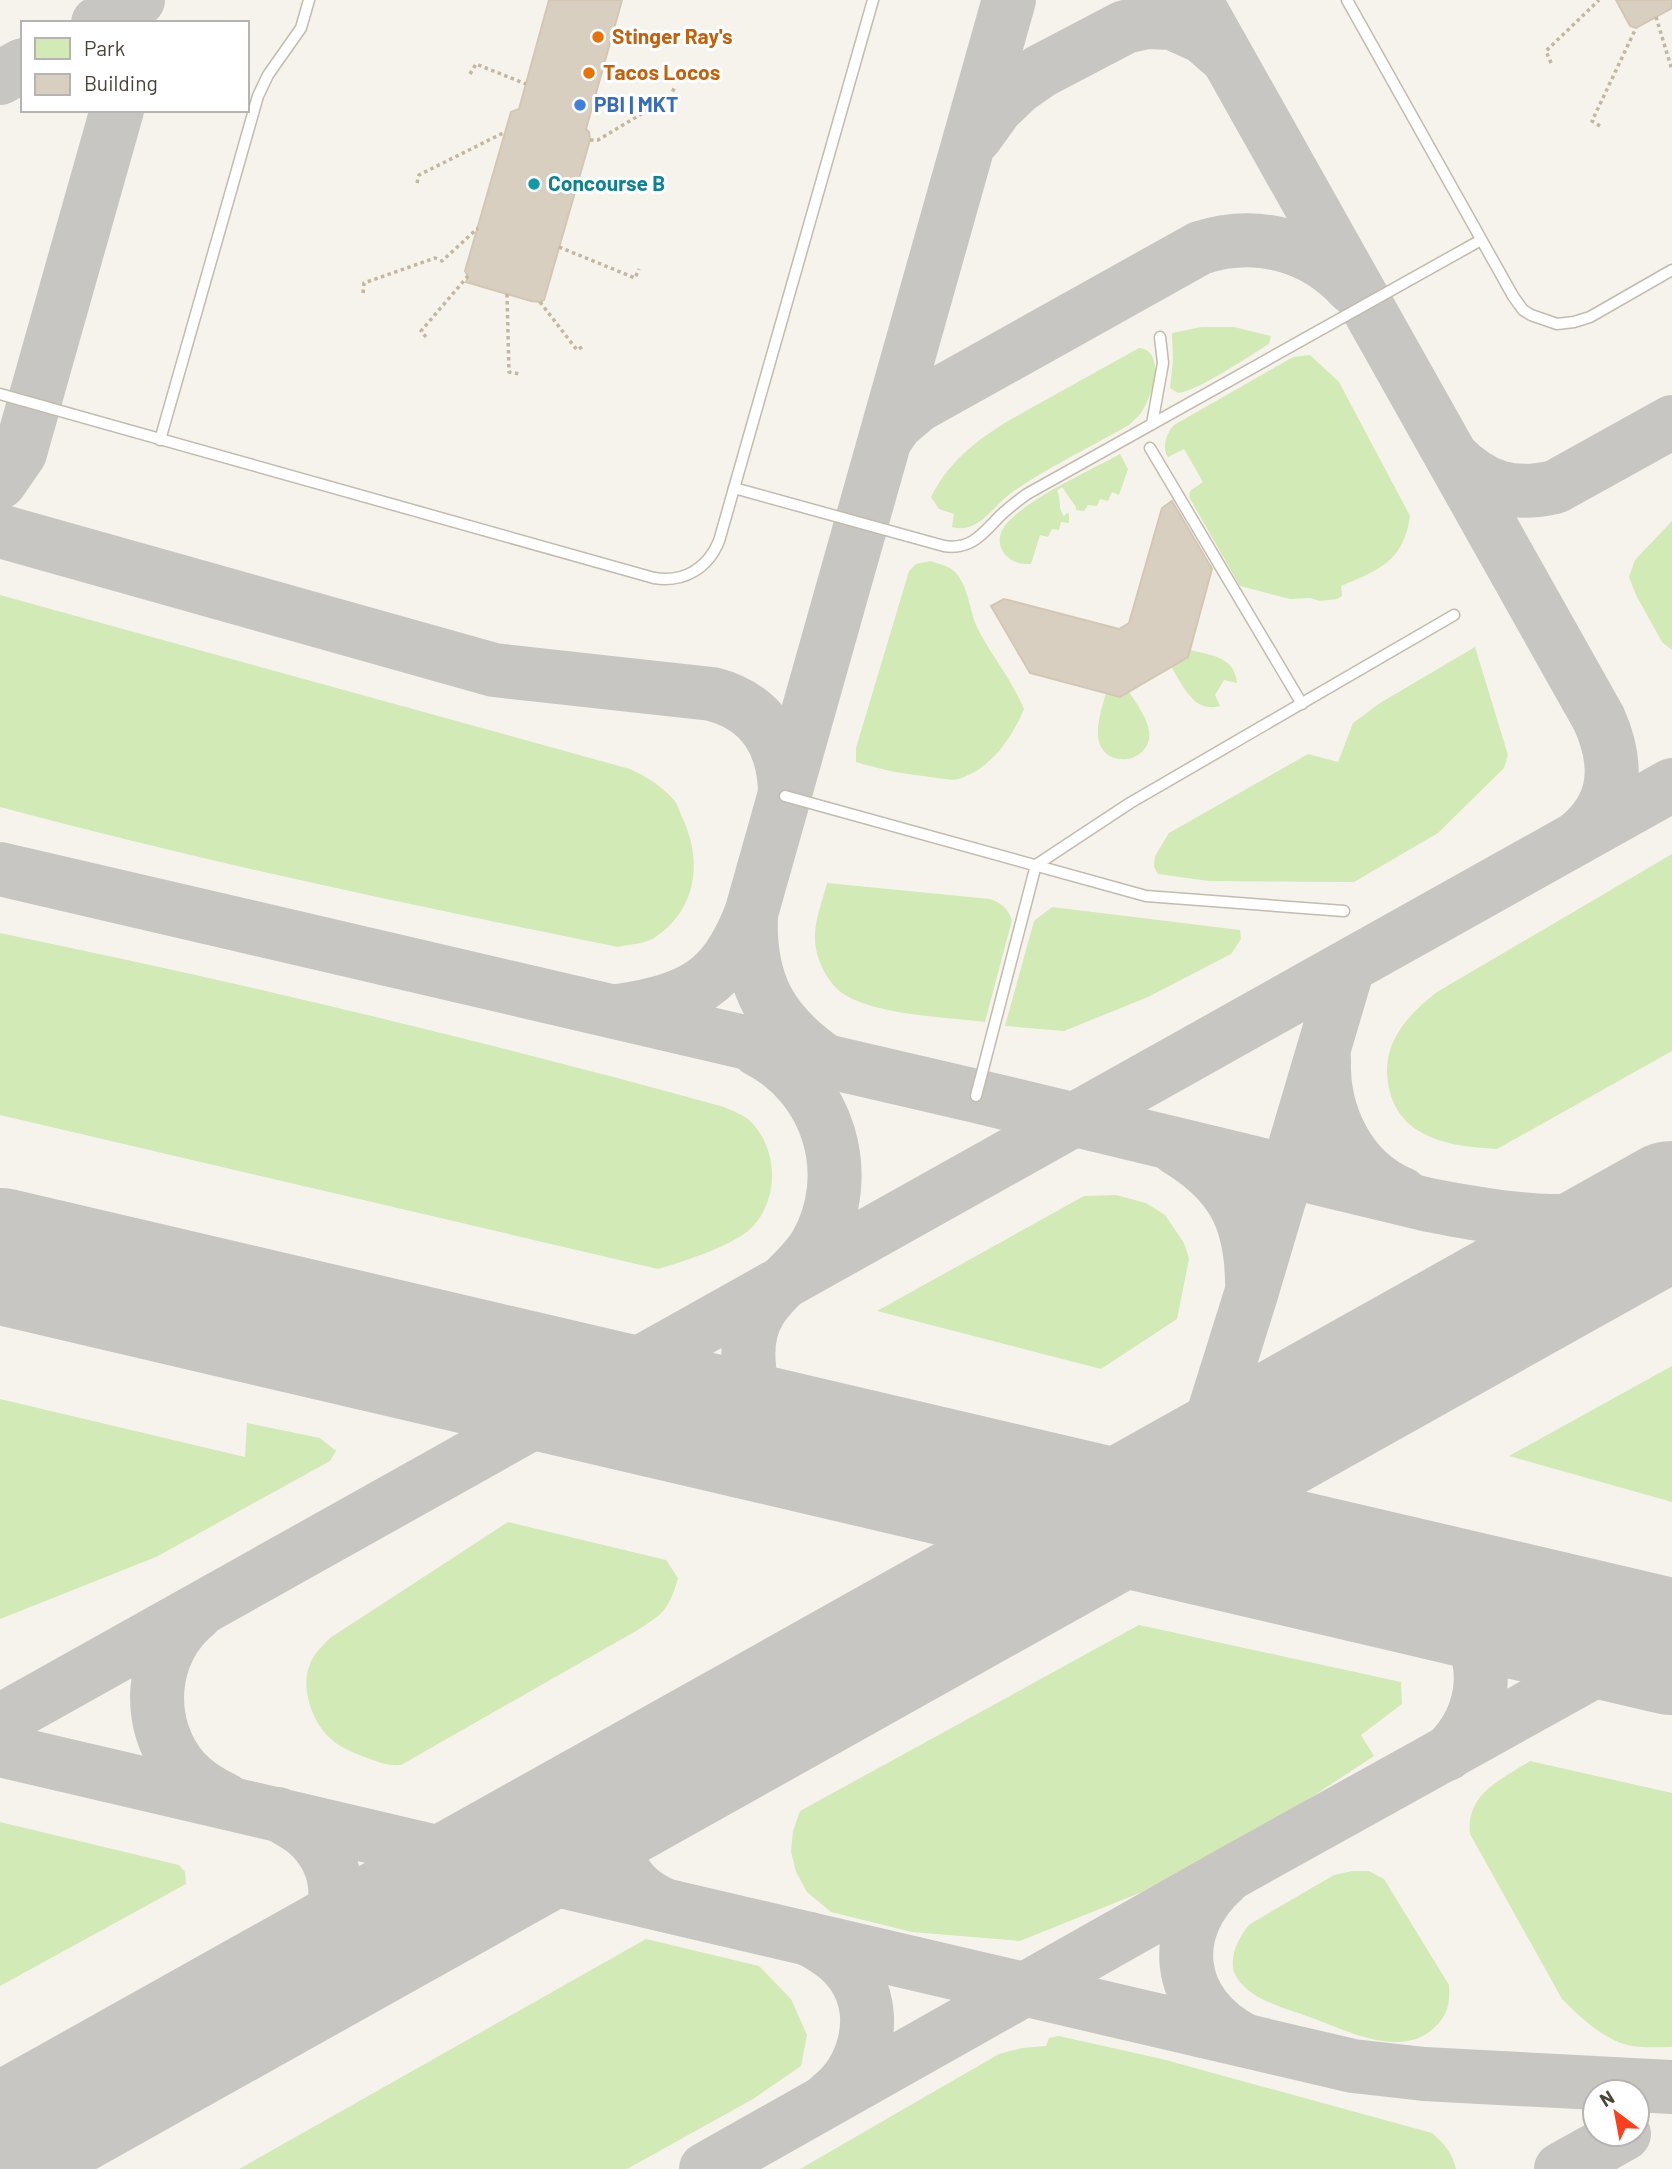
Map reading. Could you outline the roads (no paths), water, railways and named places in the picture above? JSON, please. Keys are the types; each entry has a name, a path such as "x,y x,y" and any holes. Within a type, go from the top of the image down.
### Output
{"lane":[{"path":"160,440 258,96 268,75 301,28 309,0"},
{"path":"0,394 662,579 690,574 711,557 719,541 873,0"},
{"path":"1347,0 1523,310 1557,324 1582,320 1672,270"},
{"path":"734,488 944,546 963,546 978,539 1006,510 1027,494 1481,240"},
{"path":"1152,424 1163,363 1160,337"},
{"path":"1150,448 1302,704"},
{"path":"976,1096 1036,865 1130,803 1454,615"},
{"path":"785,796 1146,896 1344,911"}],"place":[{"name":"Stinger Ray's","path":"598,37"},
{"name":"Tacos Locos","path":"589,73"},
{"name":"PBI | MKT","path":"580,105"},
{"name":"Concourse B","path":"534,184"}]}
